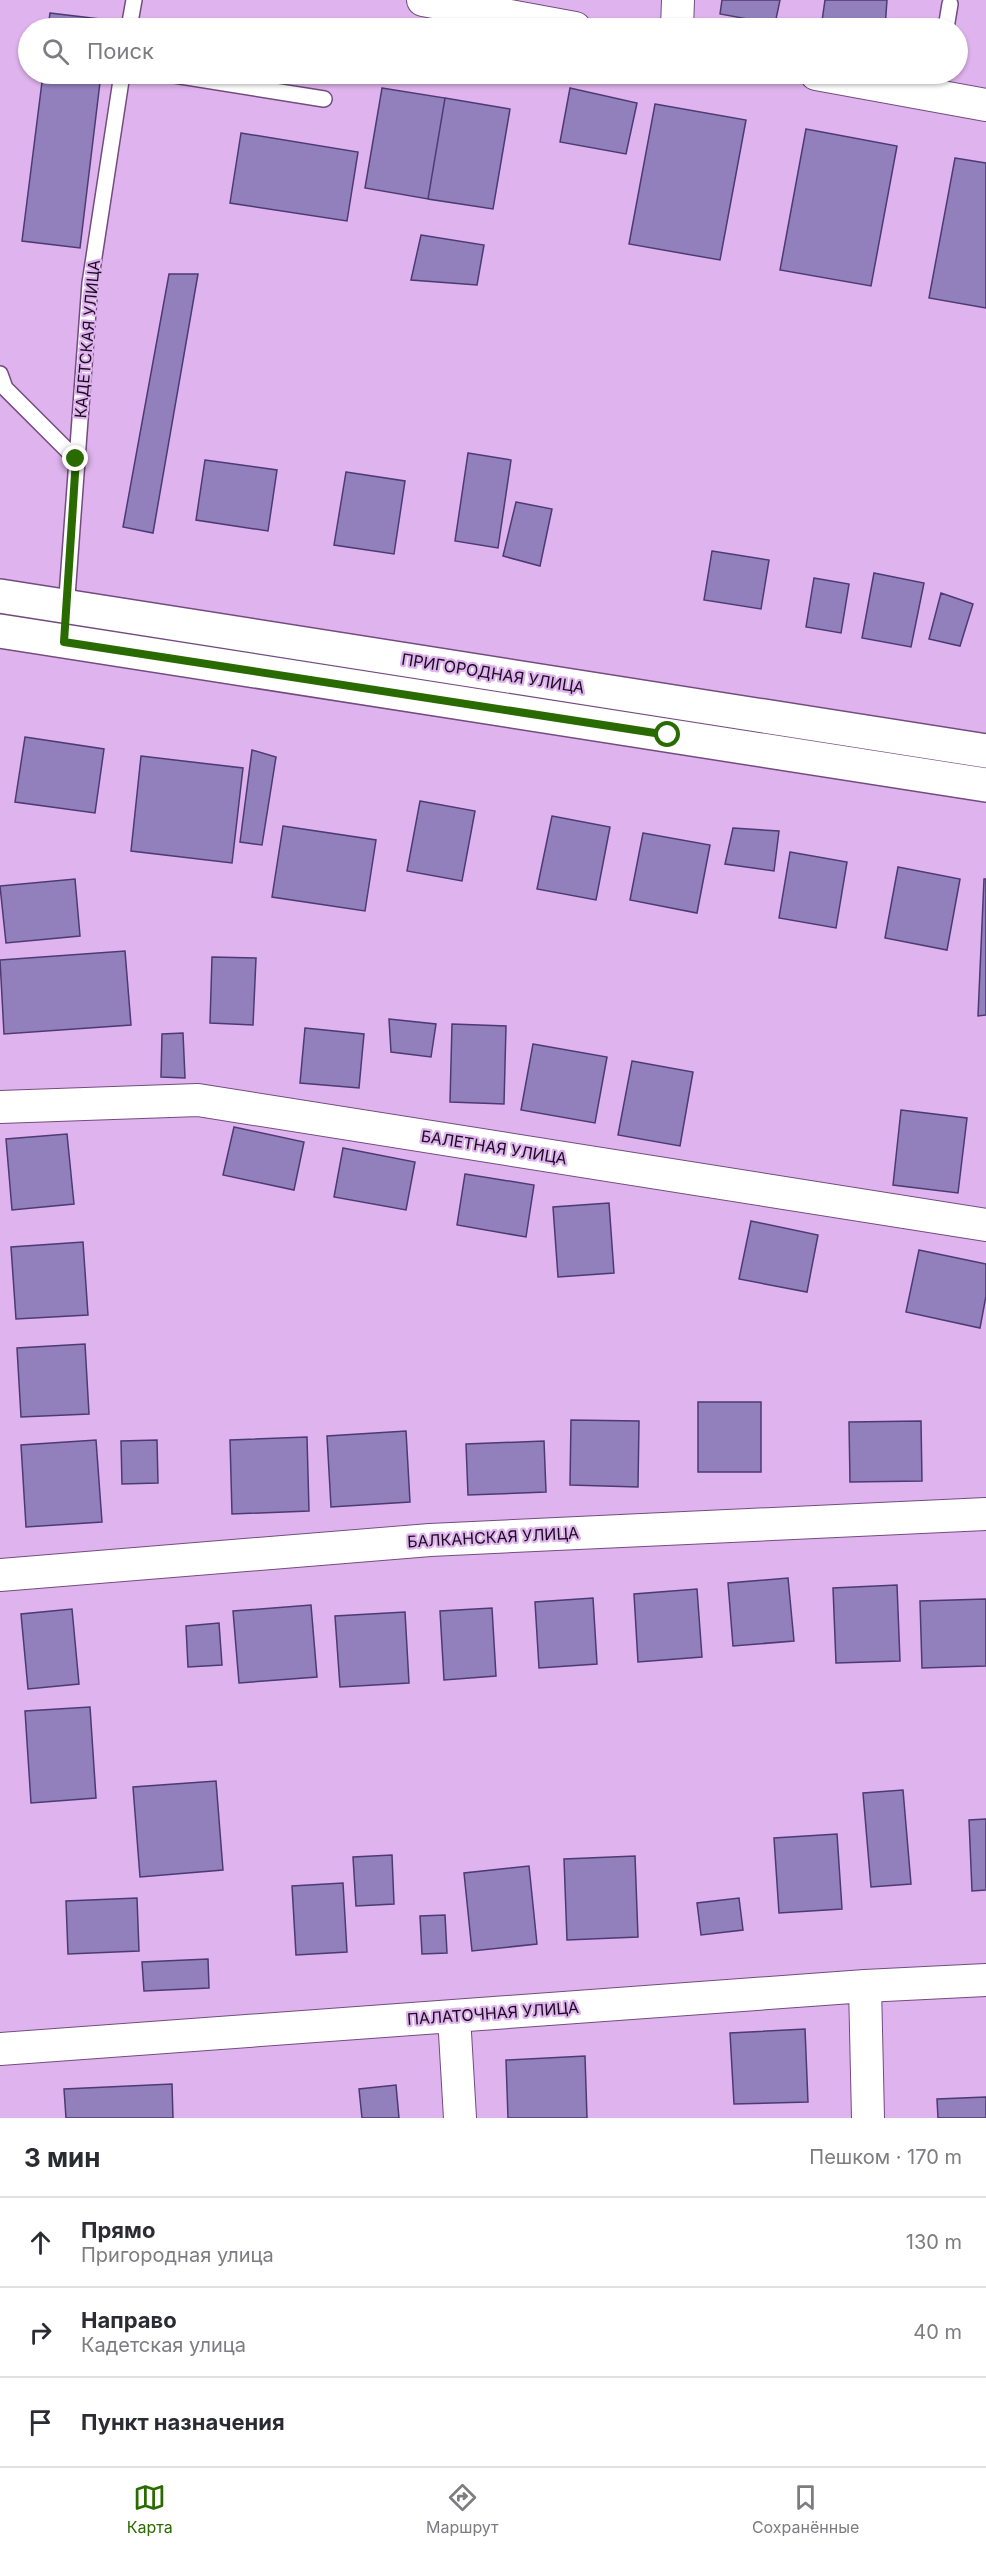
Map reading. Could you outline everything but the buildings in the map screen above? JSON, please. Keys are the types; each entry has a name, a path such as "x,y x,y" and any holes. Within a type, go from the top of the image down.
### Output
{"street":[{"path":"423,0 521,18"},
{"path":"677,18 678,0"},
{"path":"938,85 986,105"},
{"name":"ПРИГОРОДНАЯ УЛИЦА","path":"0,596 986,751"},
{"name":"ПРИГОРОДНАЯ УЛИЦА","path":"0,631 986,785"},
{"name":"БАЛЕТНАЯ УЛИЦА","path":"0,1107 198,1100 986,1225"},
{"name":"БАЛКАНСКАЯ УЛИЦА","path":"0,1575 429,1539 986,1514"},
{"name":"ПАЛАТОЧНАЯ УЛИЦА","path":"0,2049 865,1986 986,1980"},
{"path":"865,1986 868,2118"},
{"path":"454,2016 460,2118"}],"lane":[{"path":"131,18 134,0"},
{"path":"948,18 950,4"},
{"name":"КАДЕТСКАЯ УЛИЦА","path":"64,642 90,283 120,84"},
{"path":"230,84 324,99"},
{"path":"0,374 5,388 76,459"}],"route":[{"path":"76,459 64,642 668,735"}]}
